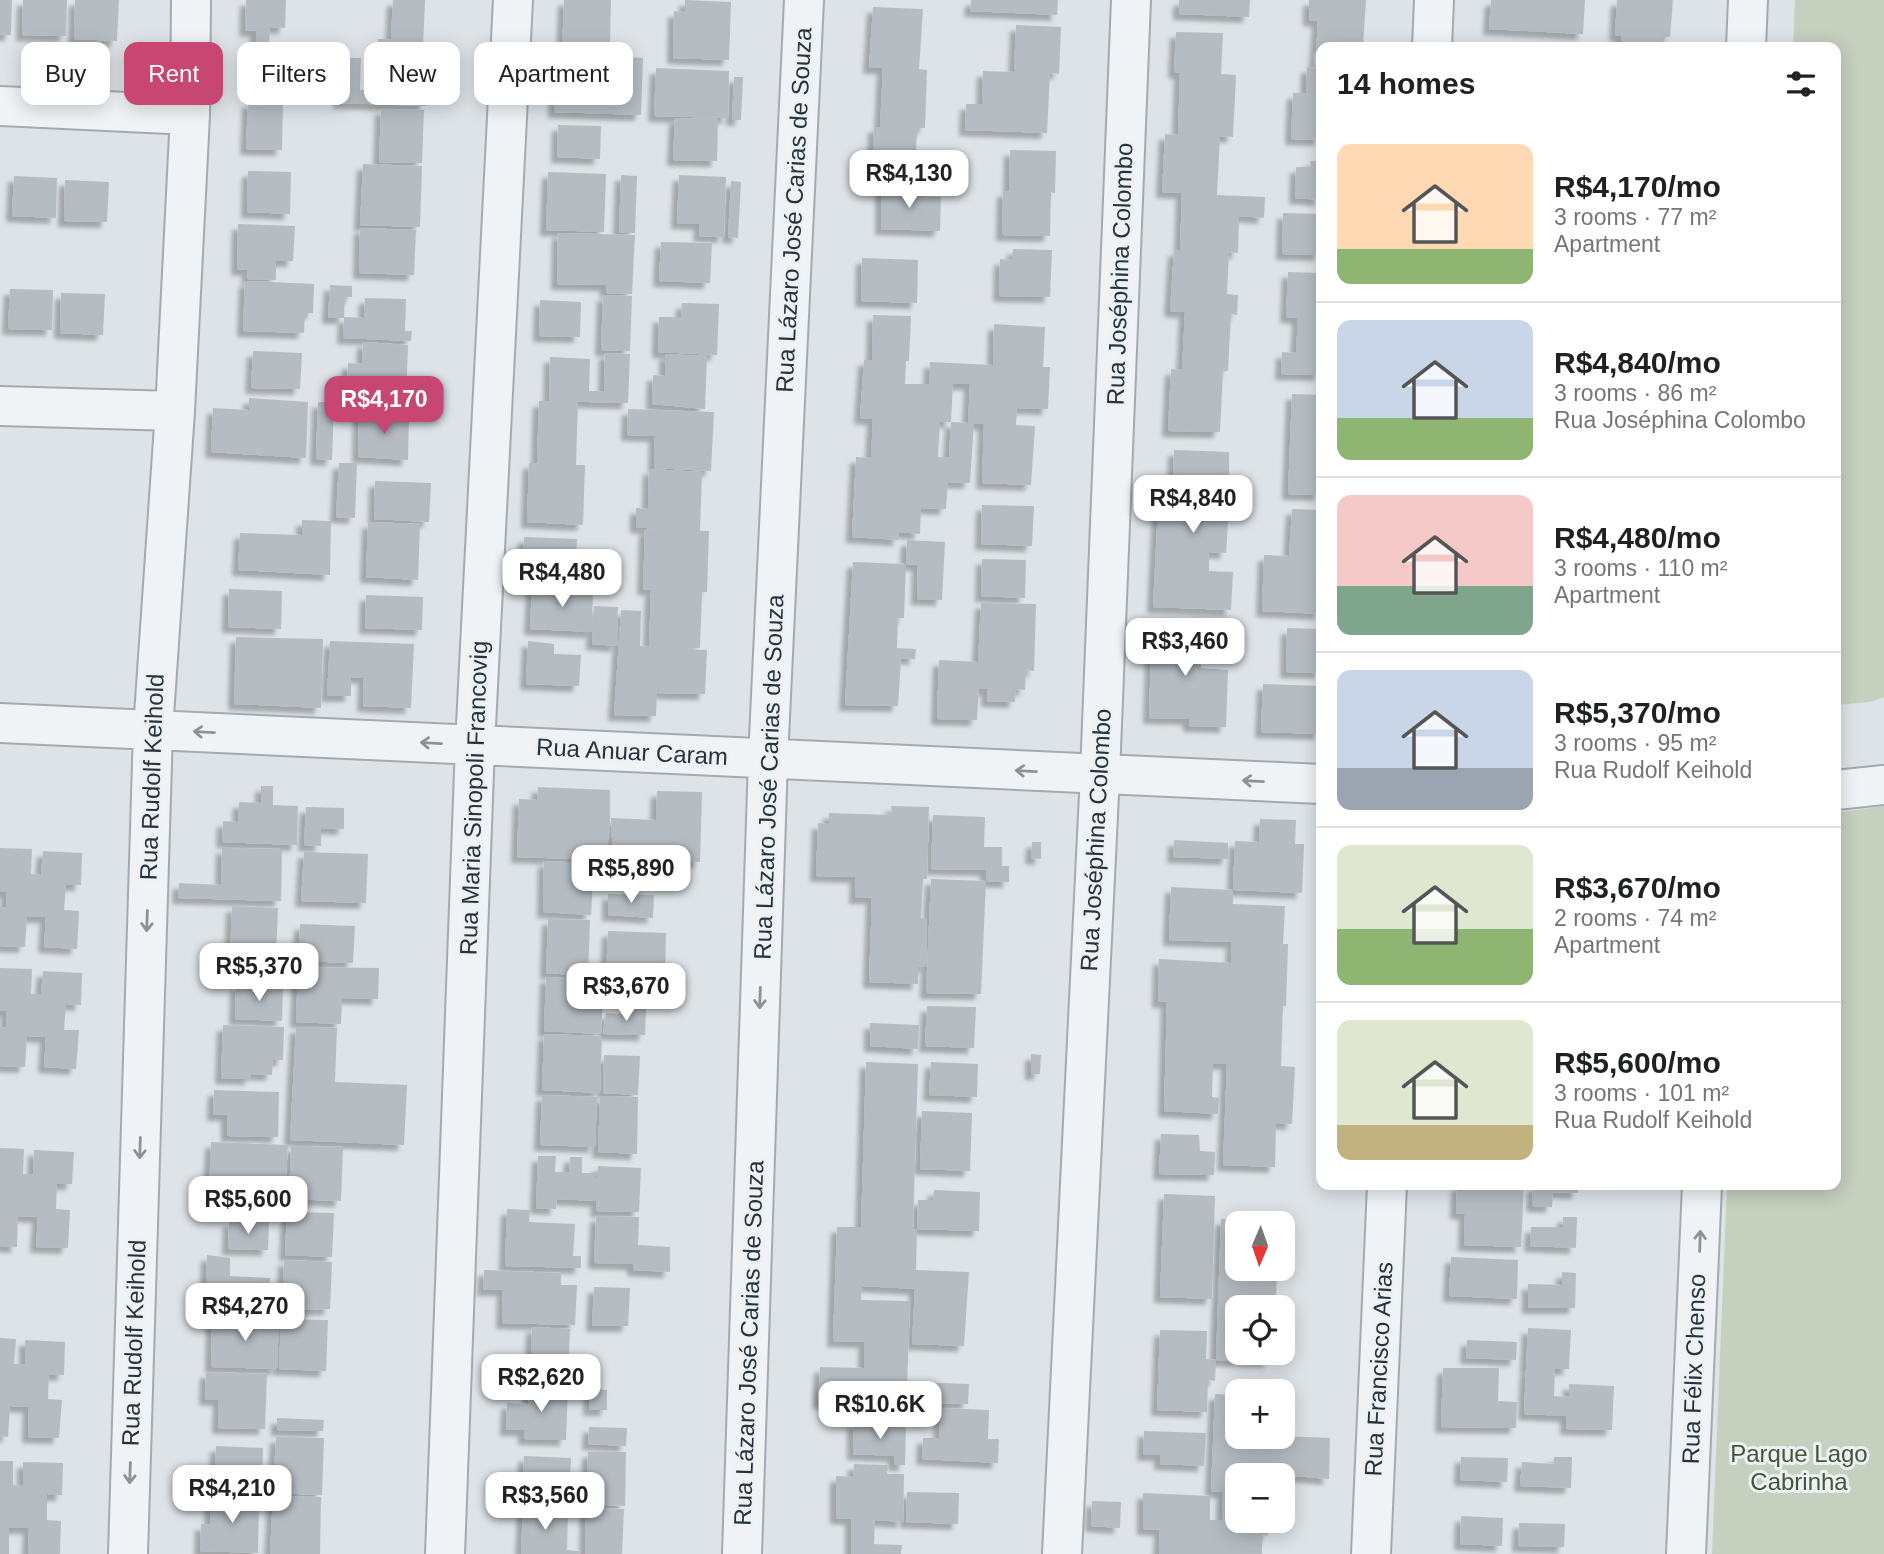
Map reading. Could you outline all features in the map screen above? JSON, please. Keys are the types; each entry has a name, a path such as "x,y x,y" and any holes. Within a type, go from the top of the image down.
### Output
{"street":[{"name":"Rua Rudolf Keihold","path":"128,1554 152,730 175,411 190,115 191,0"},
{"name":"Rua Maria Sinopoli Francovig","path":"445,1554 475,745 513,0"},
{"name":"Rua Lázaro José Carias de Souza","path":"742,1554 768,759 804,0"},
{"name":"Rua Joséphina Colombo","path":"1062,1554 1100,774 1131,0"},
{"path":"1432,42 1434,0"},
{"path":"1746,42 1748,0"},
{"path":"0,106 190,115"},
{"path":"0,406 175,411"},
{"name":"Rua Anuar Caram","path":"0,723 1316,784"},
{"path":"1841,789 1884,785"},
{"name":"Rua Francisco Arias","path":"1371,1554 1387,1190"},
{"name":"Rua Félix Chenso","path":"1686,1554 1702,1190"}],"green space":[{"path":"1795,0 1884,0 1884,697 1870,702 1841,705 1841,42 1793,42"},
{"name":"Parque Lago Cabrinha","path":"1884,806 1884,1554 1712,1554 1727,1190 1841,1190 1841,812"}],"building":[{"path":"0,0 12,0 11,35 0,35"},
{"path":"23,0 67,0 66,36 22,35"},
{"path":"75,0 119,0 117,41 74,39"},
{"path":"246,0 286,0 285,28 270,27 269,42 256,42 256,31 245,30"},
{"path":"393,0 425,0 423,42 378,42 378,39 391,39"},
{"path":"564,0 611,0 610,42 562,42"},
{"path":"685,0 731,2 729,60 673,58 674,11 685,12"},
{"path":"971,0 1058,0 1057,15 970,11"},
{"path":"1179,0 1250,0 1249,17 1179,14"},
{"path":"1309,0 1366,0 1363,42 1317,42 1318,21 1309,20"},
{"path":"1491,0 1585,0 1583,34 1489,29"},
{"path":"1617,0 1673,0 1670,37 1662,37 1662,42 1621,42 1621,36 1615,35"},
{"path":"873,7 923,9 919,69 927,70 925,128 917,128 915,178 872,178 874,127 880,127 883,68 869,68"},
{"path":"1016,25 1061,27 1059,74 1050,73 1047,133 965,130 966,104 982,104 983,71 1014,72"},
{"path":"1176,32 1223,33 1221,74 1236,75 1233,137 1220,136 1217,195 1265,197 1264,218 1239,216 1238,253 1229,252 1227,294 1238,295 1237,315 1231,314 1228,371 1223,371 1220,432 1168,431 1171,369 1182,370 1185,312 1170,311 1174,250 1180,251 1182,193 1162,192 1165,134 1178,135 1180,73 1174,72"},
{"path":"1316,52 1316,140 1291,139 1293,93 1306,93 1307,67 1315,68"},
{"path":"633,57 643,58 641,115 554,112 554,105 633,105"},
{"path":"350,58 361,58 360,90 364,90 364,104 350,103"},
{"path":"656,68 729,71 728,118 654,116"},
{"path":"734,77 743,77 741,120 732,120"},
{"path":"248,105 283,105 282,150 246,149"},
{"path":"381,109 424,110 422,163 379,162"},
{"path":"675,118 718,119 717,161 673,160"},
{"path":"558,125 601,126 600,159 557,157"},
{"path":"1010,150 1056,151 1055,193 1051,192 1050,236 1002,235 1003,191 1009,191"},
{"path":"1310,161 1316,161 1316,200 1295,198 1296,167 1311,167"},
{"path":"363,164 422,166 420,227 360,225"},
{"path":"248,171 291,172 290,214 247,212"},
{"path":"548,172 606,174 604,232 546,230"},
{"path":"621,175 637,176 635,233 619,233"},
{"path":"679,175 726,177 724,237 699,236 700,224 677,223"},
{"path":"14,176 57,178 56,218 12,216"},
{"path":"65,180 109,182 107,222 64,221"},
{"path":"731,181 741,182 738,238 728,237"},
{"path":"881,187 920,188 919,196 941,197 940,231 881,229"},
{"path":"1283,213 1316,214 1316,255 1282,254"},
{"path":"238,224 295,226 293,261 276,261 276,280 247,279 248,270 237,269"},
{"path":"360,228 416,230 414,275 359,273"},
{"path":"558,233 635,235 632,294 606,293 606,285 557,284"},
{"path":"661,242 712,243 710,283 659,281"},
{"path":"1013,249 1052,250 1050,297 999,296 1000,259 1012,260"},
{"path":"862,258 918,260 917,303 861,301"},
{"path":"1288,272 1316,273 1316,375 1281,374 1282,352 1296,353 1298,318 1286,317"},
{"path":"245,281 314,284 313,313 305,313 304,333 243,331"},
{"path":"330,285 352,286 352,297 345,297 344,317 364,318 365,298 406,299 405,331 412,331 411,341 343,338 344,318 328,318"},
{"path":"10,289 53,290 52,330 8,329"},
{"path":"61,293 105,294 103,335 60,333"},
{"path":"603,295 632,296 630,351 601,350"},
{"path":"540,300 581,302 580,337 539,336"},
{"path":"682,303 719,304 717,355 658,352 659,317 681,317"},
{"path":"873,315 911,316 905,384 929,384 930,362 993,365 994,324 1045,327 1043,367 1050,367 1048,409 1017,408 1016,425 1035,426 1031,485 982,483 984,424 974,423 970,483 948,482 946,509 921,508 920,534 899,532 899,540 852,537 856,457 871,458 873,419 860,418 864,360 872,360","holes":["953,384 970,384 968,423 951,422","940,422 951,422 949,457 938,457"]},
{"path":"363,342 408,345 406,398 347,395 348,363 362,364"},
{"path":"253,351 302,353 300,389 251,388"},
{"path":"605,353 630,354 628,403 549,401 550,357 590,359 589,391 604,391"},
{"path":"665,354 707,356 705,409 652,404 653,375 665,376"},
{"path":"1292,394 1316,395 1316,495 1288,494"},
{"path":"249,398 308,402 306,458 211,452 213,408 249,410"},
{"path":"539,401 578,402 576,465 585,465 583,525 527,522 529,463 537,463"},
{"path":"318,402 334,402 332,460 316,459"},
{"path":"628,409 714,412 711,471 654,468 655,436 627,435"},
{"path":"359,412 409,414 408,460 358,457"},
{"path":"1174,450 1229,452 1229,492 1198,490 1198,505 1229,507 1226,553 1209,552 1209,571 1233,572 1231,610 1153,607 1159,489 1173,489"},
{"path":"339,463 357,463 355,518 336,517"},
{"path":"649,469 702,472 700,531 709,531 707,592 702,592 700,648 686,649 707,650 705,694 657,693 656,716 614,715 621,610 641,611 640,646 649,647 651,590 675,591 643,589 645,529 668,530 636,527 636,508 648,509"},
{"path":"375,481 431,483 429,522 374,519"},
{"path":"982,505 1034,506 1032,546 981,544"},
{"path":"1292,509 1316,510 1316,614 1262,611 1264,555 1289,556"},
{"path":"302,520 331,521 330,575 238,570 240,533 302,535"},
{"path":"368,522 420,524 418,580 366,577"},
{"path":"524,537 577,539 575,586 522,583"},
{"path":"907,540 945,542 942,600 917,599 918,565 906,564"},
{"path":"982,559 1026,560 1025,598 981,596"},
{"path":"853,562 906,564 904,618 898,618 897,648 916,649 915,659 901,658 898,706 845,705"},
{"path":"532,586 593,588 592,632 530,629"},
{"path":"229,589 282,591 281,629 228,627"},
{"path":"366,595 423,597 422,630 365,628"},
{"path":"981,603 1036,604 1034,671 1026,670 1025,690 1016,689 1015,702 987,701 987,689 979,689 977,720 937,719 939,660 978,662"},
{"path":"594,606 618,607 617,646 592,644"},
{"path":"1152,623 1203,625 1201,668 1228,670 1226,727 1189,726 1189,719 1149,718"},
{"path":"1287,628 1316,629 1316,673 1286,672"},
{"path":"236,637 323,639 321,708 234,704"},
{"path":"330,641 414,644 411,708 363,706 364,678 351,677 351,696 327,696"},
{"path":"528,641 554,644 554,654 581,655 579,686 526,684"},
{"path":"1263,684 1316,686 1316,734 1261,732"},
{"path":"261,786 273,786 273,805 298,806 297,845 222,842 223,821 238,822 239,802 261,803"},
{"path":"538,787 610,790 610,827 605,860 517,857 519,799 537,800"},
{"path":"657,791 702,792 700,862 613,859 611,818 656,820"},
{"path":"891,806 929,807 927,879 923,879 921,918 927,919 926,967 918,966 918,984 869,982 872,898 855,898 856,877 816,876 818,823 829,824 829,813 892,815"},
{"path":"306,807 344,808 344,829 321,828 321,846 304,845"},
{"path":"933,815 985,817 984,847 1002,847 1002,866 1009,866 1009,882 986,881 986,870 931,869"},
{"path":"1260,819 1296,820 1295,844 1304,844 1302,893 1233,890 1235,841 1259,842"},
{"path":"1174,840 1228,843 1228,859 1173,857"},
{"path":"1032,842 1041,842 1041,859 1031,858"},
{"path":"0,848 32,849 31,874 41,875 43,851 82,853 81,885 66,885 64,910 79,911 77,949 44,947 46,917 27,917 25,947 0,946 0,907 6,907 7,892 0,891"},
{"path":"222,848 282,849 281,901 178,898 179,883 221,885"},
{"path":"304,852 368,854 366,903 301,901"},
{"path":"544,861 609,864 608,879 593,879 591,915 543,912"},
{"path":"931,879 986,881 981,994 926,993"},
{"path":"1171,887 1233,890 1233,904 1285,906 1283,944 1288,944 1281,1066 1295,1067 1292,1124 1276,1123 1275,1167 1223,1165 1227,1064 1213,1063 1212,1097 1219,1098 1218,1114 1164,1111 1167,1002 1158,1002 1159,959 1231,963 1232,942 1169,940"},
{"path":"608,894 654,895 653,918 608,915"},
{"path":"232,906 278,908 276,955 255,954 255,959 230,958"},
{"path":"548,919 590,920 588,976 546,973"},
{"path":"300,924 355,926 353,963 299,961"},
{"path":"608,931 666,933 665,979 606,976"},
{"path":"298,967 379,968 378,999 342,998 341,1024 296,1022"},
{"path":"0,968 32,969 31,994 41,994 43,971 82,973 81,1005 66,1004 64,1030 79,1030 76,1069 44,1067 46,1037 27,1036 25,1067 0,1066 0,1027 6,1027 7,1011 0,1011"},
{"path":"546,977 604,979 601,1034 544,1031"},
{"path":"236,985 283,986 282,1021 235,1019"},
{"path":"927,1006 976,1007 974,1048 925,1046"},
{"path":"624,1009 646,1009 645,1035 603,1034 606,1013 624,1014"},
{"path":"870,1023 919,1025 918,1049 870,1046"},
{"path":"223,1025 284,1027 283,1060 273,1060 272,1075 251,1074 251,1079 221,1078"},
{"path":"296,1027 337,1028 335,1082 407,1085 404,1145 290,1140"},
{"path":"544,1034 602,1036 600,1093 542,1090"},
{"path":"1031,1054 1041,1055 1040,1074 1031,1074"},
{"path":"604,1055 640,1056 638,1095 603,1093"},
{"path":"866,1062 918,1064 913,1229 917,1229 916,1270 969,1272 964,1346 912,1344 915,1289 862,1286 861,1300 910,1301 907,1387 911,1387 911,1382 969,1384 968,1404 910,1403 910,1407 818,1403 820,1367 864,1368 864,1342 833,1341 837,1227 861,1227"},
{"path":"931,1062 978,1064 977,1097 929,1095"},
{"path":"214,1090 279,1092 278,1137 227,1136 227,1115 213,1115"},
{"path":"542,1095 597,1097 595,1147 540,1145"},
{"path":"600,1096 638,1097 637,1154 598,1152"},
{"path":"922,1111 972,1113 970,1171 920,1169"},
{"path":"1161,1134 1199,1135 1200,1151 1215,1152 1214,1175 1159,1174"},
{"path":"211,1142 288,1145 286,1176 269,1176 269,1197 209,1194"},
{"path":"291,1146 343,1147 341,1201 289,1199"},
{"path":"0,1148 24,1149 23,1174 33,1174 34,1150 74,1152 72,1184 57,1184 56,1209 70,1210 68,1248 36,1247 38,1217 18,1216 17,1247 0,1246"},
{"path":"538,1156 556,1156 555,1172 569,1172 570,1157 582,1157 582,1173 596,1173 596,1188 598,1166 641,1168 639,1212 596,1211 597,1201 557,1199 556,1209 536,1208"},
{"path":"934,1190 980,1192 979,1231 917,1229 918,1200 933,1200"},
{"path":"1457,1190 1524,1190 1521,1247 1464,1245 1465,1214 1456,1213"},
{"path":"1533,1190 1578,1190 1578,1193 1553,1192 1552,1207 1532,1206"},
{"path":"1164,1194 1215,1196 1212,1299 1160,1297"},
{"path":"507,1209 530,1210 529,1222 575,1224 573,1256 581,1256 581,1268 505,1266"},
{"path":"287,1212 334,1213 332,1257 285,1255"},
{"path":"596,1216 639,1217 638,1245 670,1247 670,1272 633,1270 633,1264 594,1263"},
{"path":"1563,1217 1577,1217 1576,1248 1530,1246 1531,1227 1563,1227"},
{"path":"1221,1219 1225,1219 1225,1281 1277,1281 1276,1295 1225,1295 1225,1360 1216,1360"},
{"path":"229,1221 269,1222 268,1250 228,1249"},
{"path":"207,1255 230,1258 230,1276 270,1278 269,1310 205,1308"},
{"path":"1451,1257 1518,1260 1517,1299 1449,1296"},
{"path":"284,1260 332,1262 330,1309 282,1310"},
{"path":"484,1270 561,1273 561,1285 577,1285 575,1325 502,1323 503,1290 483,1290"},
{"path":"1562,1272 1576,1273 1575,1308 1528,1308 1528,1284 1562,1285"},
{"path":"594,1287 630,1288 628,1326 592,1326"},
{"path":"212,1317 279,1319 277,1369 211,1367"},
{"path":"281,1319 328,1320 326,1371 279,1369"},
{"path":"532,1327 570,1329 568,1382 530,1381"},
{"path":"1528,1328 1571,1330 1569,1369 1555,1369 1554,1396 1569,1397 1569,1384 1614,1386 1612,1430 1566,1429 1566,1416 1524,1414 1526,1369 1539,1369 1526,1368"},
{"path":"1160,1330 1207,1331 1206,1359 1216,1360 1215,1381 1208,1380 1207,1412 1157,1410"},
{"path":"0,1338 16,1339 14,1364 25,1364 25,1340 65,1342 64,1375 49,1374 48,1399 62,1400 59,1438 28,1437 29,1407 10,1406 8,1437 0,1436"},
{"path":"1467,1340 1517,1342 1516,1360 1466,1358"},
{"path":"1443,1368 1499,1368 1498,1401 1517,1402 1516,1428 1441,1427"},
{"path":"206,1372 267,1374 265,1429 218,1428 219,1400 205,1399"},
{"path":"529,1384 568,1387 566,1440 524,1439 524,1430 506,1430 507,1403 528,1404"},
{"path":"590,1389 607,1390 607,1410 589,1410"},
{"path":"1215,1394 1225,1394 1225,1449 1295,1449 1295,1437 1330,1438 1329,1479 1295,1476 1295,1463 1225,1463 1225,1533 1268,1533 1268,1536 1262,1535 1262,1554 1159,1554 1160,1530 1143,1529 1143,1493 1210,1496 1210,1520 1222,1520 1223,1492 1211,1491"},
{"path":"941,1408 989,1410 988,1439 999,1439 998,1463 922,1459 923,1438 939,1438"},
{"path":"277,1418 324,1420 323,1431 277,1430"},
{"path":"853,1422 906,1425 905,1465 894,1465 894,1456 853,1454"},
{"path":"589,1427 627,1428 626,1446 588,1444"},
{"path":"1144,1431 1206,1433 1204,1466 1160,1464 1160,1455 1143,1455"},
{"path":"276,1437 324,1438 322,1495 273,1493"},
{"path":"216,1446 263,1448 262,1493 214,1491"},
{"path":"588,1452 626,1452 625,1506 587,1504"},
{"path":"524,1456 571,1458 569,1503 523,1501"},
{"path":"1461,1457 1508,1458 1507,1482 1460,1480"},
{"path":"1554,1457 1572,1457 1571,1488 1520,1486 1522,1462 1554,1464"},
{"path":"0,1461 13,1461 13,1485 23,1486 23,1462 63,1463 62,1495 47,1495 47,1520 61,1521 60,1554 28,1554 29,1528 9,1528 9,1554 0,1554"},
{"path":"854,1464 888,1465 887,1474 904,1474 903,1522 875,1520 874,1544 902,1545 901,1554 851,1554 851,1519 836,1518 836,1476 853,1477"},
{"path":"907,1492 959,1493 958,1524 906,1522"},
{"path":"211,1494 259,1496 258,1553 200,1551 201,1524 210,1525"},
{"path":"273,1496 321,1497 320,1554 270,1554"},
{"path":"1092,1501 1121,1502 1120,1528 1091,1526"},
{"path":"586,1508 624,1509 622,1554 585,1554"},
{"path":"523,1509 568,1510 567,1550 579,1551 580,1554 521,1554"},
{"path":"1461,1516 1503,1518 1502,1546 1460,1544"},
{"path":"1519,1523 1565,1524 1564,1547 1518,1546"}]}
